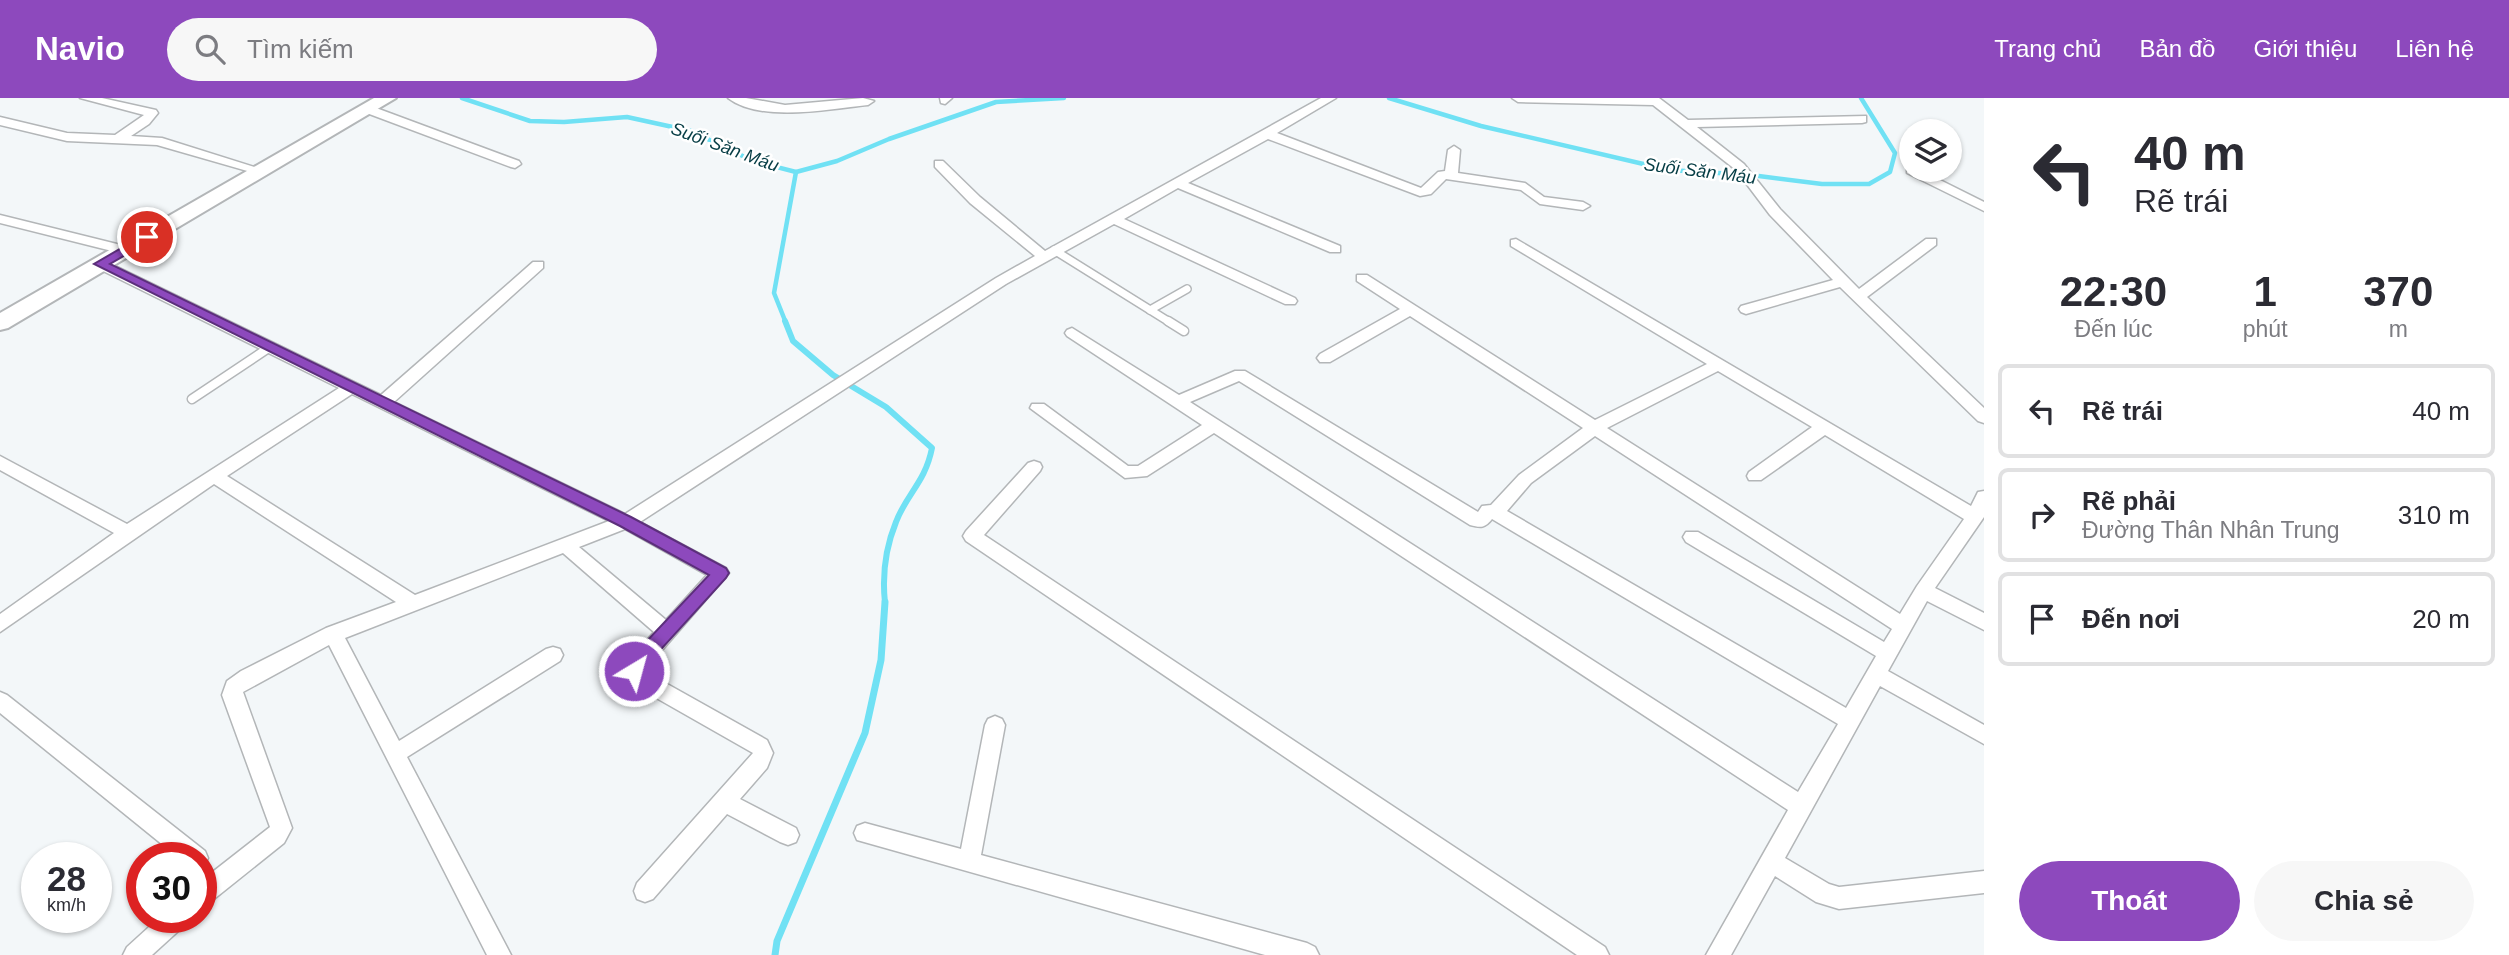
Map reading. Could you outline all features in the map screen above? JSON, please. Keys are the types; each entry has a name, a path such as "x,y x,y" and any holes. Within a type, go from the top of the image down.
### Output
{"street":[{"path":"86,98 152,113 145,121 118,139"},
{"path":"0,323 387,98"},
{"path":"734,98 791,111 810,102 868,101"},
{"path":"217,881 276,836 281,828 232,695 234,687 248,677 333,634 625,522 1049,253 1331,98"},
{"path":"1518,98 1653,99 1740,167 1807,247 1982,413"},
{"path":"368,109 515,164"},
{"path":"1683,124 1862,119"},
{"path":"0,121 66,136 158,141 261,171"},
{"path":"1267,134 1420,192 1426,191 1443,175 1525,187 1540,200 1583,206"},
{"path":"1451,176 1454,150"},
{"path":"939,164 975,200 1049,253"},
{"path":"1935,182 1984,207"},
{"path":"1176,183 1335,249"},
{"path":"1112,218 1290,301"},
{"path":"0,219 124,250"},
{"path":"1860,295 1931,242"},
{"path":"1516,243 1975,517"},
{"path":"100,264 625,522 720,573 635,666 637,677 760,746 763,753 760,761 645,891"},
{"path":"384,402 538,265"},
{"path":"1363,278 1903,626"},
{"path":"1746,309 1844,281"},
{"path":"1325,358 1411,309"},
{"path":"1072,333 1801,806"},
{"path":"1495,512 1525,479 1596,427 1717,365"},
{"path":"1178,401 1240,375 1476,520 1481,521 1488,511 1495,512 1850,720"},
{"path":"0,624 128,532 351,387"},
{"path":"1038,408 1125,472 1134,473 1141,472 1214,425"},
{"path":"1755,476 1823,428"},
{"path":"0,462 128,532"},
{"path":"1034,467 972,536 1598,955"},
{"path":"214,476 413,603"},
{"path":"1718,955 1923,591 1975,517 1984,497"},
{"path":"1692,537 1888,653"},
{"path":"565,545 666,631"},
{"path":"1923,591 1984,622"},
{"path":"333,634 499,955"},
{"path":"395,754 553,655"},
{"path":"1876,674 1984,735"},
{"path":"0,701 177,842"},
{"path":"969,862 995,725"},
{"path":"724,801 788,835"},
{"path":"865,833 1307,955"},
{"path":"1772,862 1824,894 1839,898 1984,882"},
{"path":"217,873 222,877"},
{"path":"135,955 159,933"}],"lane":[{"path":"1049,253 1184,331"},
{"path":"1150,310 1187,289"},
{"path":"192,399 270,347"}],"waterway":[{"name":"Suối Săn Máu","path":"462,98 530,121 564,122 627,117 691,131 753,161 796,172"},
{"name":"Suối Săn Máu","path":"796,172 837,161 889,139 996,102 1064,98"},
{"name":"Suối Săn Máu","path":"1389,98 1481,126 1669,170 1751,175 1822,184 1869,184 1890,172 1895,153 1861,98"},
{"path":"786,323 774,293 796,172"},
{"path":"785,321 793,341 833,375 886,407 932,448 925,470 900,512 892,532 885,562 885,602"},
{"path":"775,955 777,941 865,733 881,660 885,602"}],"route":[{"path":"147,237 100,264 625,522 720,573 635,666 634,671"}]}
